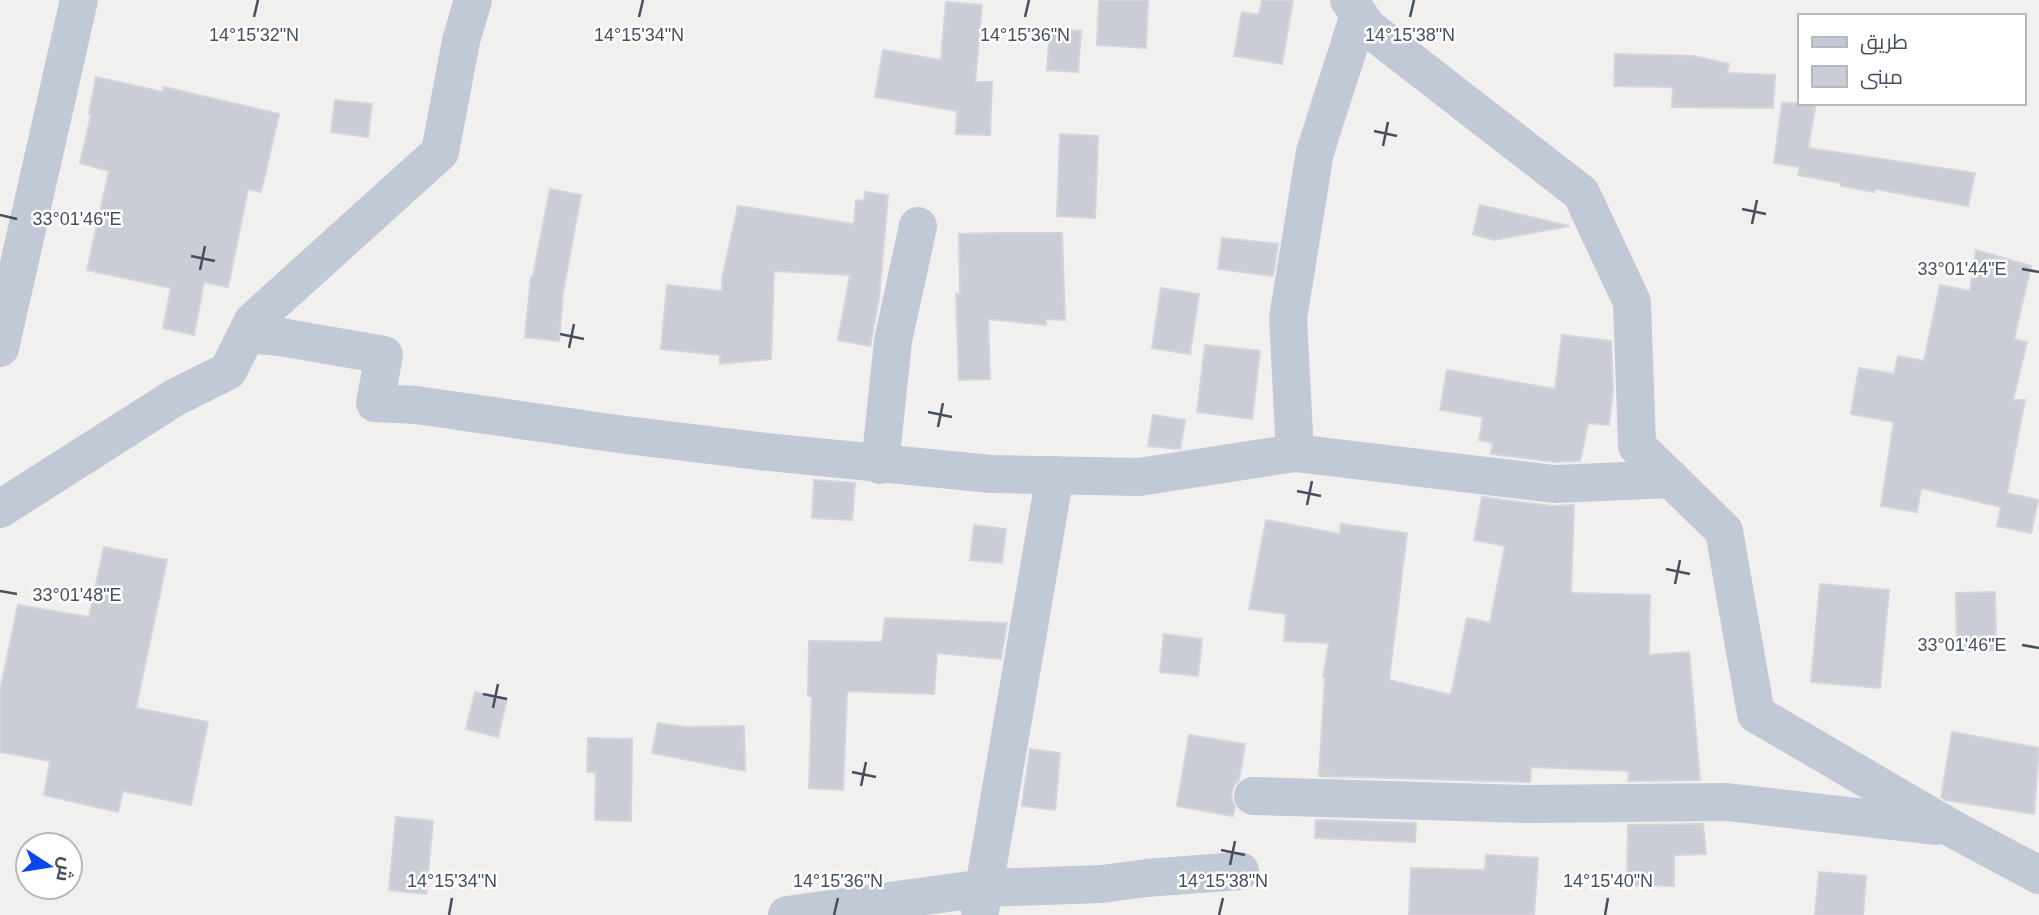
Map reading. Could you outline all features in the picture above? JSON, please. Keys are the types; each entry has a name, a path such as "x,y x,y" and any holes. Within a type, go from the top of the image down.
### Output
{"street":[{"path":"0,348 79,0"},
{"path":"0,509 174,398 228,371 253,321 440,152 461,41 473,0"},
{"path":"1295,453 1288,318 1315,152 1354,8"},
{"path":"1354,8 1367,27 1581,193 1632,302 1637,446 1724,531 1756,714 1951,828 2039,875"},
{"path":"880,465 893,341 918,226"},
{"path":"247,334 281,337 384,355 376,403 416,405 618,434 880,465 991,474 1139,477 1295,453 1555,484 1671,479"},
{"path":"982,902 1055,475"},
{"path":"1253,796 1528,804 1727,802 1951,828"},
{"path":"787,915 982,902 1146,878 1240,871"}],"building":[{"path":"1099,0 1148,0 1146,48 1097,45"},
{"path":"1262,0 1293,0 1282,64 1234,56 1242,12 1259,15"},
{"path":"946,2 982,5 975,82 992,82 990,135 956,134 957,111 875,97 883,50 941,60"},
{"path":"1050,29 1081,31 1078,72 1047,70"},
{"path":"1615,54 1694,56 1729,64 1727,73 1775,75 1773,108 1672,107 1673,87 1614,86"},
{"path":"96,77 163,92 164,87 279,114 261,192 248,189 228,287 204,282 194,335 163,328 171,288 87,270 109,171 80,163"},
{"path":"335,100 372,104 368,137 331,132"},
{"path":"1782,103 1798,103 1816,105 1808,148 1975,173 1968,206 1875,189 1874,192 1841,186 1841,183 1798,175 1800,167 1774,163"},
{"path":"1060,134 1098,136 1095,218 1057,216"},
{"path":"550,189 581,195 563,292 559,341 525,337 531,276"},
{"path":"865,192 888,195 879,298 870,346 838,340 850,275 774,271 771,359 720,364 720,355 661,349 667,285 722,291 722,279 738,206 854,224 856,200 864,201"},
{"path":"1480,205 1569,226 1494,240 1473,234"},
{"path":"1062,233 1065,320 1046,319 1046,325 988,319 990,379 959,380 956,294 960,294 959,234"},
{"path":"1222,238 1278,244 1273,276 1218,269"},
{"path":"1976,250 2031,266 2014,339 2027,342 2013,400 2025,400 2007,493 2038,500 2031,533 1997,526 2001,507 1921,488 1917,512 1881,506 1894,422 1851,414 1859,368 1894,374 1898,356 1924,361 1940,285 1970,291"},
{"path":"1161,288 1199,294 1190,354 1152,348"},
{"path":"1562,335 1611,341 1613,390 1609,425 1588,423 1580,461 1556,462 1491,454 1493,443 1479,440 1483,417 1440,410 1447,370 1555,389"},
{"path":"1205,345 1260,351 1252,419 1197,412"},
{"path":"1153,415 1185,420 1180,449 1148,446"},
{"path":"814,480 855,483 852,520 812,518"},
{"path":"1482,497 1552,506 1574,505 1571,593 1650,595 1649,655 1689,652 1700,780 1628,781 1629,771 1531,767 1530,782 1319,776 1323,677 1329,643 1284,641 1286,614 1249,609 1266,520 1340,534 1341,524 1407,533 1389,680 1451,695 1467,618 1490,623 1505,546 1474,540"},
{"path":"974,525 1006,529 1002,563 970,560"},
{"path":"104,547 167,560 136,708 208,722 191,805 123,791 118,812 44,795 50,761 0,752 0,691 18,605 89,617"},
{"path":"1820,584 1889,590 1880,688 1811,682"},
{"path":"1995,592 1996,650 1957,651 1956,593"},
{"path":"885,618 1007,623 1001,659 937,653 934,694 847,691 843,790 809,788 812,696 808,696 809,641 882,642"},
{"path":"1164,634 1202,639 1198,676 1160,672"},
{"path":"475,692 507,699 498,737 466,729"},
{"path":"658,723 685,727 744,726 745,771 652,753"},
{"path":"1952,732 2039,748 2034,814 1941,797"},
{"path":"1189,735 1245,744 1239,780 1231,795 1235,807 1233,816 1177,806"},
{"path":"588,738 632,739 631,821 595,820 596,772 587,772"},
{"path":"1030,749 1060,753 1055,810 1022,806"},
{"path":"396,817 433,821 426,894 389,890"},
{"path":"1316,820 1416,823 1415,842 1315,838"},
{"path":"1703,824 1706,854 1674,855 1674,886 1627,885 1628,825"},
{"path":"1486,855 1538,858 1534,915 1409,915 1411,868 1485,870"},
{"path":"1819,872 1866,876 1863,915 1815,915"}]}
